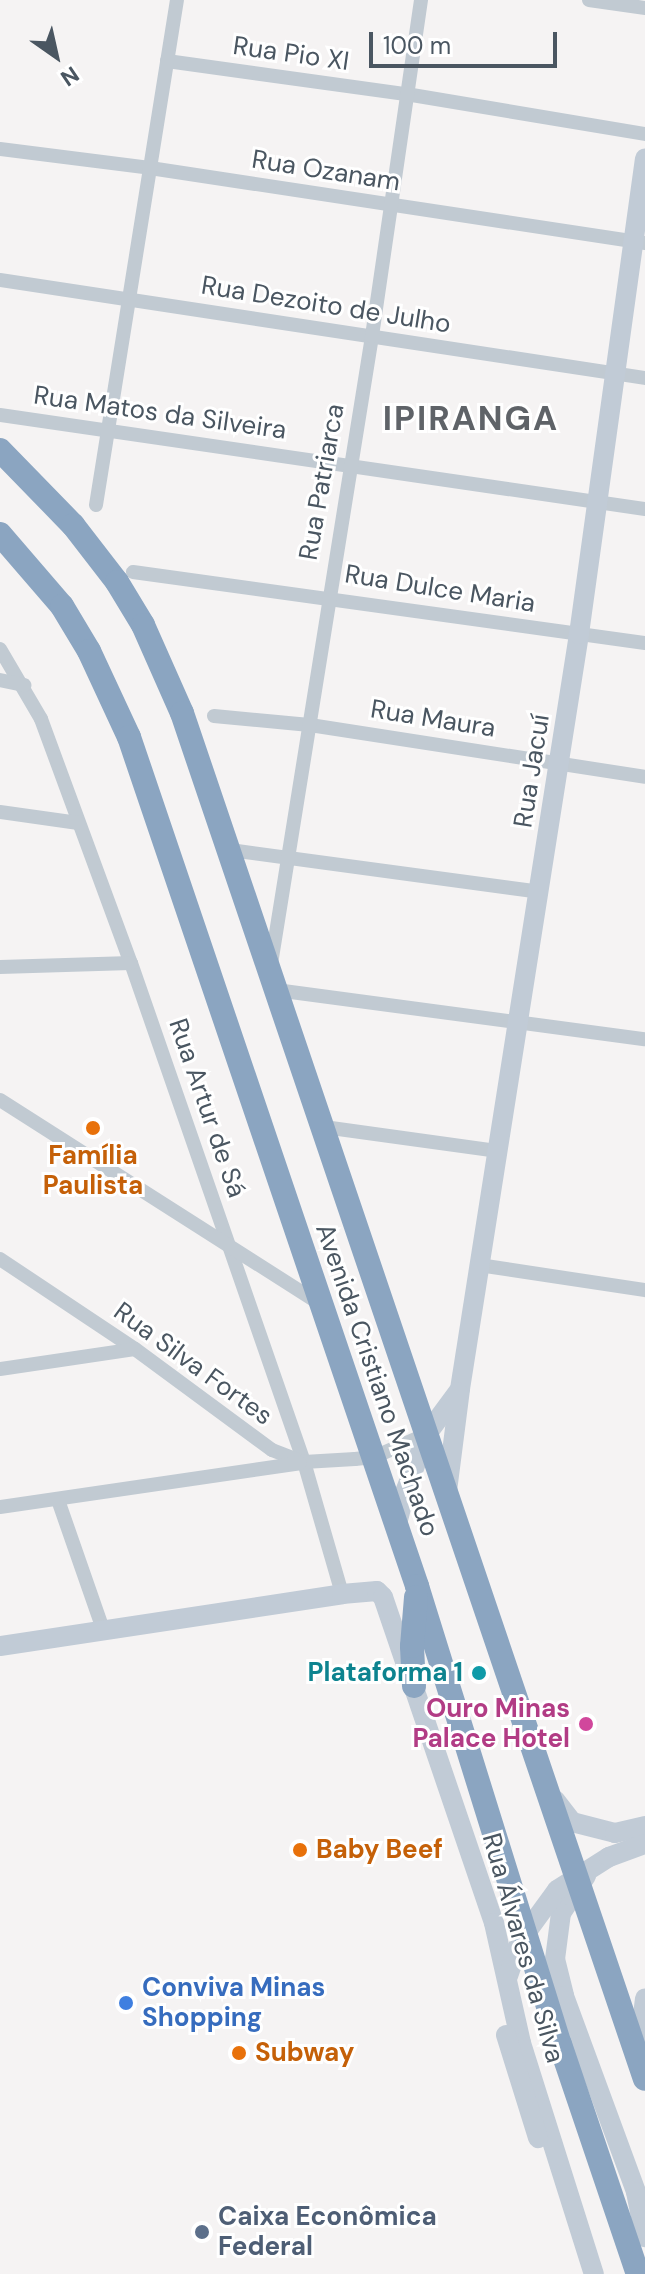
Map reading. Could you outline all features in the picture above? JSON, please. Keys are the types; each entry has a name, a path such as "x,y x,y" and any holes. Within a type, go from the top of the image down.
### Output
{"highway":[{"name":"Avenida Cristiano Machado","path":"0,450 73,525 117,582 143,625 182,713 642,2069"},
{"name":"Avenida Cristiano Machado","path":"0,534 69,617 89,651 129,737 417,1586 560,2044 638,2274"},
{"path":"414,1686 412,1646 417,1586"}],"main road":[{"name":"Rua Jacuí","path":"447,1491 479,1265 520,1021 599,501 614,373 638,242 645,159"},
{"name":"Rua Jacuí","path":"396,1528 405,1492 427,1434 460,1389"},
{"name":"Rua Álvares da Silva","path":"0,1646 342,1594 377,1591 383,1597 494,1923 521,2043 594,2274"},
{"path":"545,1782 562,1814 572,1822 615,1833 645,1826"},
{"path":"594,2274 556,2187 513,2063 503,2025 504,1996 520,1941 557,1890 581,1871 645,1844"},
{"path":"645,1844 585,1876 561,1913 555,1959 564,1996 636,2192 645,2237"},
{"path":"642,2069 645,1998"}],"street":[{"path":"96,505 177,0"},
{"name":"Rua Patriarca","path":"273,981 327,597 372,336 421,0"},
{"path":"589,0 645,8"},
{"name":"Rua Pio XI","path":"167,61 406,94 645,134"},
{"name":"Rua Ozanam","path":"0,149 150,168 638,242"},
{"name":"Rua Dezoito de Julho","path":"0,280 645,378"},
{"name":"Rua Matos da Silveira","path":"0,415 645,509"},
{"name":"Rua Dulce Maria","path":"133,572 645,643"},
{"name":"Rua Artur de Sá","path":"0,649 24,685 50,741 131,963 304,1462 342,1594"},
{"path":"0,680 24,685"},
{"name":"Rua Maura","path":"214,716 310,725 645,777"},
{"path":"0,812 78,823"},
{"path":"230,850 539,892"},
{"path":"0,967 131,963"},
{"path":"273,981 645,1039"},
{"path":"0,1100 322,1305"},
{"path":"0,1119 19,1112"},
{"path":"324,1127 498,1151"},
{"name":"Rua Silva Fortes","path":"0,1259 135,1349 272,1450 304,1462 374,1457"},
{"path":"479,1265 645,1290"},
{"path":"0,1369 135,1349"},
{"path":"374,1457 427,1434"},
{"path":"0,1507 304,1462"},
{"path":"58,1500 104,1632"}],"place":[{"name":"Família Paulista","path":"93,1128"},
{"name":"Plataforma 1","path":"479,1673"},
{"name":"Ouro Minas Palace Hotel","path":"586,1724"},
{"name":"Baby Beef","path":"300,1850"},
{"name":"Conviva Minas Shopping","path":"126,2003"},
{"name":"Subway","path":"239,2053"},
{"name":"Caixa Econômica Federal","path":"202,2232"}],"district":[{"name":"IPIRANGA","path":"471,419"}]}
